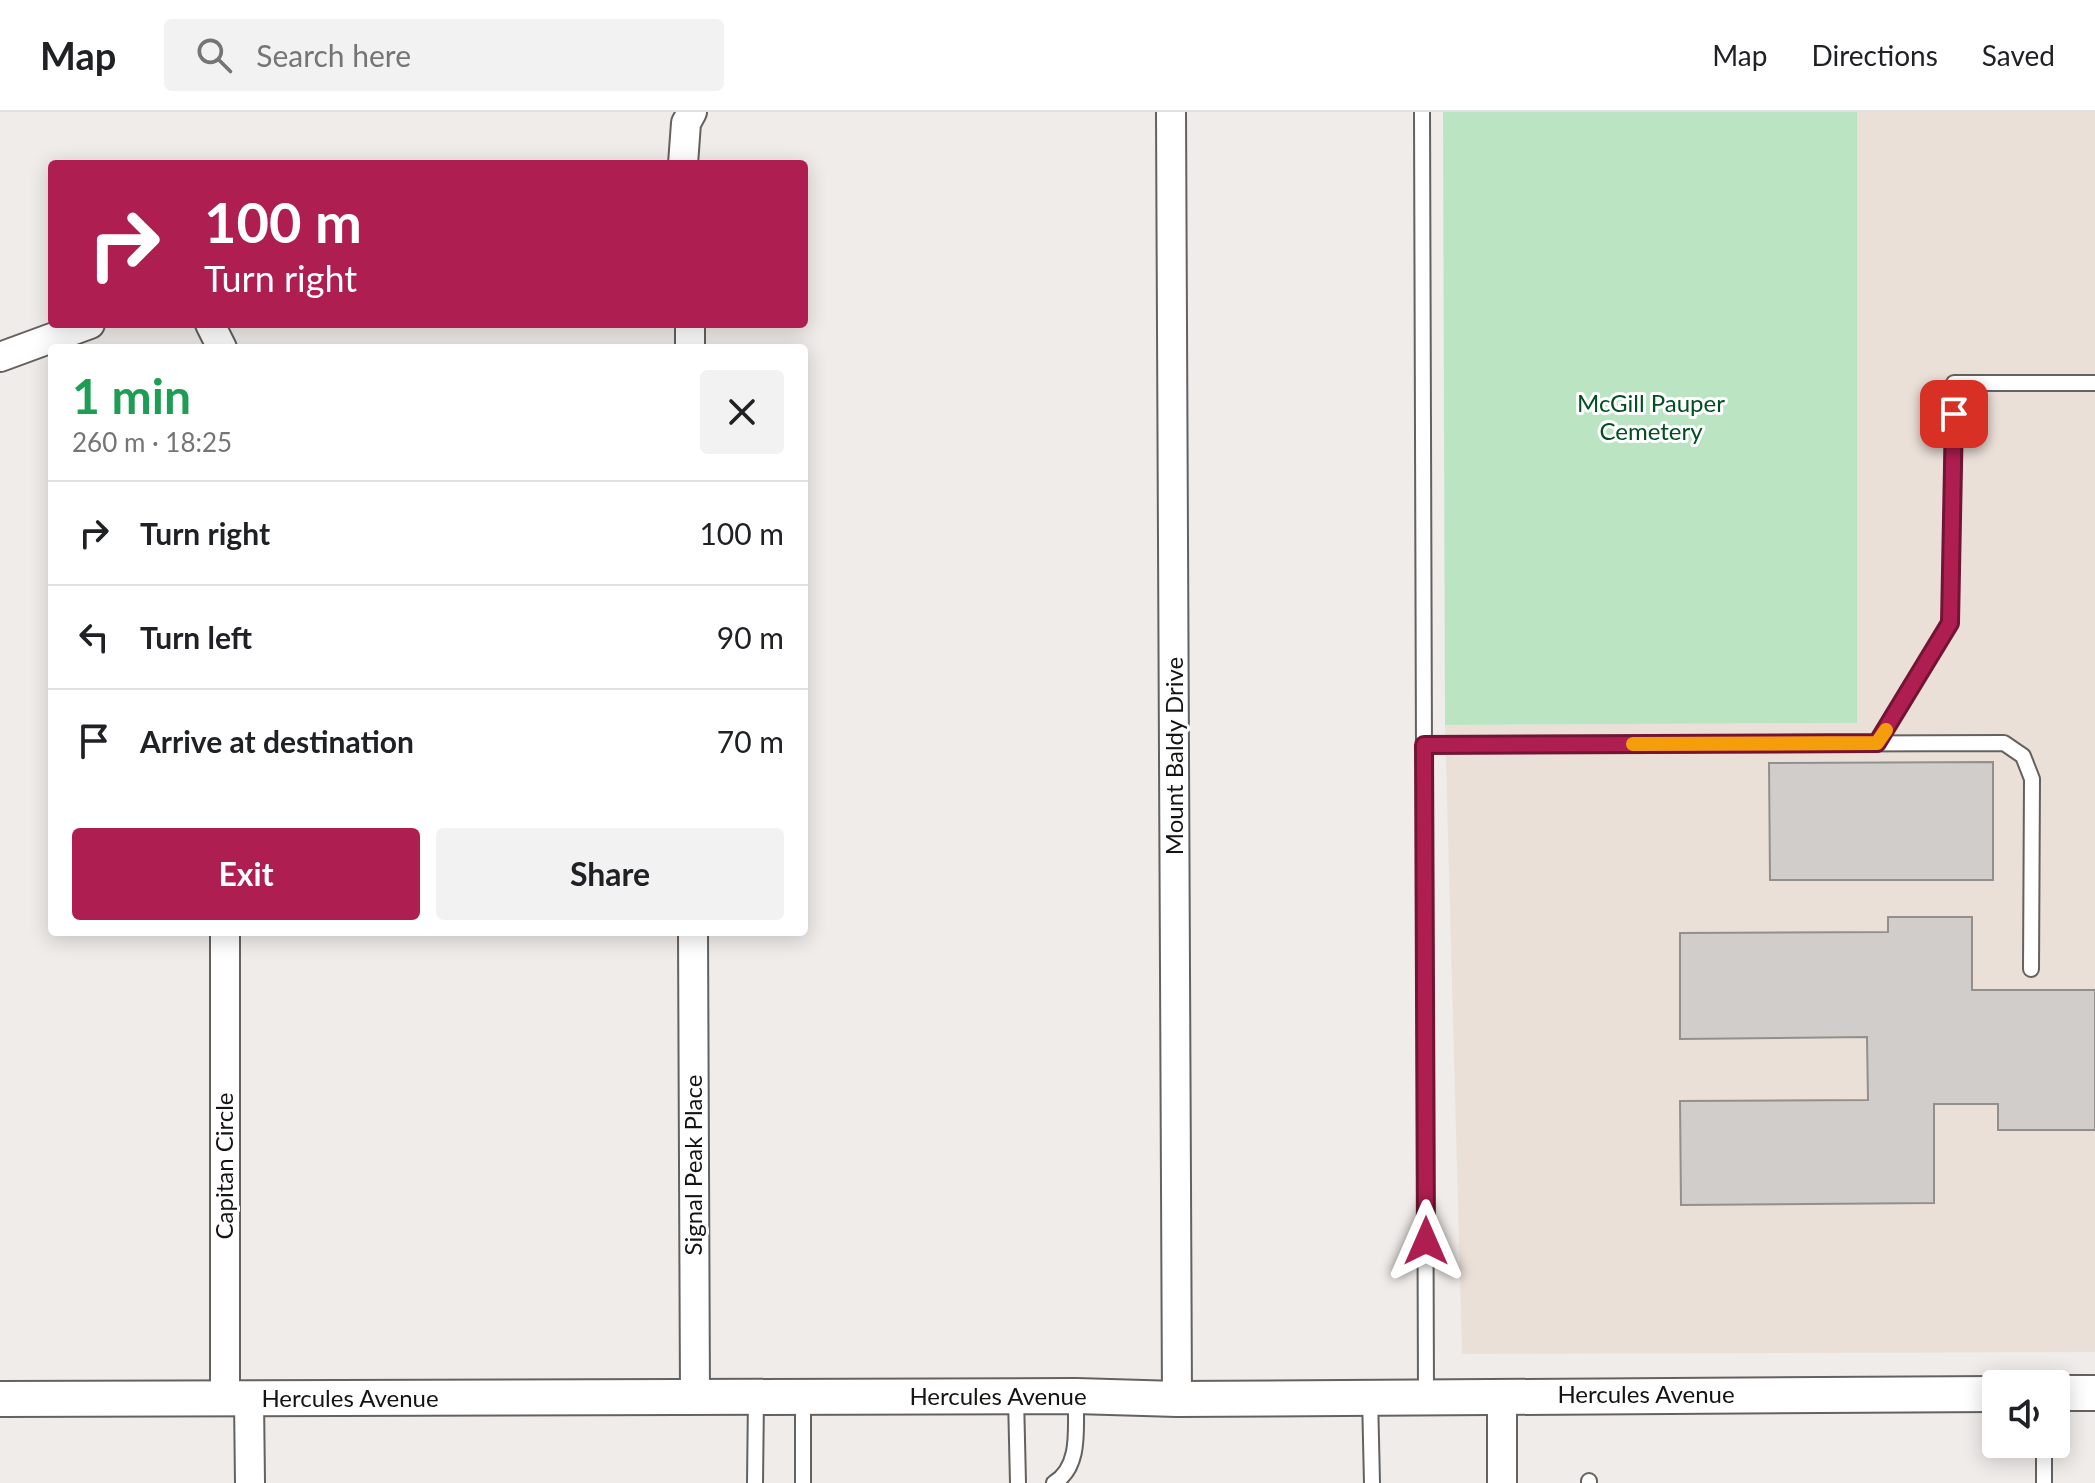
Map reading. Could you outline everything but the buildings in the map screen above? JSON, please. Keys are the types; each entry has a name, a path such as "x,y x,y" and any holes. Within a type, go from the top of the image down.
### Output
{"street":[{"path":"683,160 686,123 692,112"},
{"name":"Mount Baldy Drive","path":"1171,112 1177,1399"},
{"path":"0,357 79,328"},
{"name":"Capitan Circle","path":"225,936 237,1400 250,1483"},
{"name":"Signal Peak Place","path":"693,936 695,1397"},
{"path":"2070,1393 2095,1393"},
{"name":"Hercules Avenue","path":"0,1399 1076,1396 1177,1399 1982,1394"},
{"path":"1502,1395 1502,1483"}],"lane":[{"path":"1422,112 1426,1396"},
{"path":"1877,743 1950,623 1954,383 2095,383"},
{"path":"1424,745 2004,743 2023,756 2032,779 2031,969"},
{"path":"1054,1483 1067,1475 1073,1462 1076,1396"},
{"path":"1370,1396 1372,1483"},
{"path":"755,1483 756,1397"},
{"path":"803,1397 803,1483"},
{"path":"1016,1397 1018,1483"},
{"path":"2044,1458 2044,1483"}],"shaded area":[{"path":"1857,112 2095,112 2095,1352 1462,1354 1445,725 1857,723"}],"green space":[{"name":"McGill Pauper Cemetery","path":"1443,112 1857,112 1857,723 1445,725"}],"slow traffic":[{"path":"1633,744 1877,743 1886,730"}],"route":[{"path":"1426,1241 1424,745 1877,743 1950,623 1954,414"}]}
